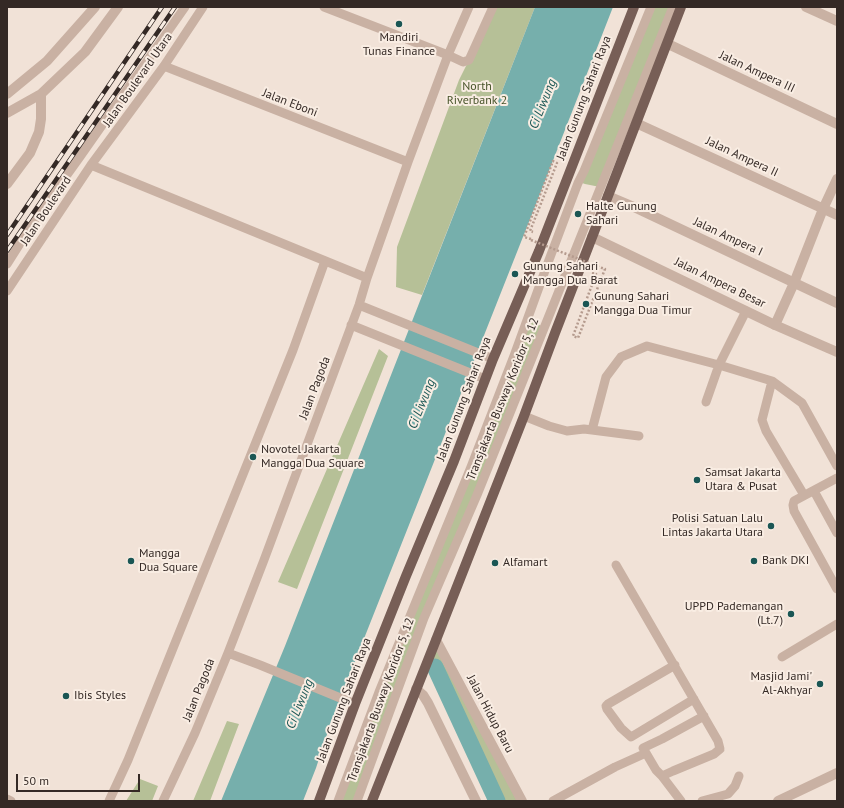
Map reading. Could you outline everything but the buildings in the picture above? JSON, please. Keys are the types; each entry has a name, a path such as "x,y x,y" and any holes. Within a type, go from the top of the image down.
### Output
{"main road":[{"name":"Jalan Gunung Sahari Raya","path":"319,801 355,704 454,461 492,359 539,251 634,7"},
{"path":"372,801 524,416 680,7"}],"street":[{"path":"7,113 41,94 84,52 118,7"},
{"path":"806,7 837,21"},
{"path":"7,94 47,61 92,8"},
{"name":"Jalan Ampera III","path":"666,43 837,124"},
{"path":"7,184 30,153 38,132 42,119 41,94"},
{"name":"Jalan Ampera II","path":"636,123 837,215"},
{"path":"775,325 837,179"},
{"name":"Jalan Ampera I","path":"608,196 837,303"},
{"name":"Jalan Ampera Besar","path":"592,237 775,325 837,352"},
{"name":"Jalan Hidup Baru","path":"436,640 522,801"},
{"path":"416,689 423,695 428,704 476,801"},
{"path":"778,801 837,773"}],"lane":[{"path":"7,264 38,215 185,7"},
{"name":"Jalan Boulevard Utara","path":"91,165 164,66 203,7"},
{"path":"324,7 463,62 469,60 493,7"},
{"name":"Jalan Pagoda","path":"163,801 195,733 228,653 359,305 408,162 448,55 469,7"},
{"name":"Transjakarta Busway Koridor 5, 12","path":"338,801 379,692 471,468 578,183 651,7"},
{"name":"Transjakarta Busway Koridor 5, 12","path":"357,801 424,618 477,495 673,7"},
{"name":"Jalan Eboni","path":"164,66 408,162"},
{"path":"91,165 367,278"},
{"name":"Jalan Boulevard","path":"7,291 91,165"},
{"path":"109,801 128,760 293,350 326,261"},
{"path":"359,305 492,359"},
{"path":"706,402 719,365 746,311"},
{"path":"351,325 485,379"},
{"path":"592,430 606,377 621,357 647,346 772,381 802,403 837,466"},
{"path":"772,381 762,420 766,431 804,495"},
{"path":"524,416 549,426 567,431 584,429 639,436"},
{"path":"837,478 794,501 793,505 794,511 837,589"},
{"path":"814,491 837,533"},
{"path":"616,565 718,740 720,750 714,754 673,770 662,776"},
{"path":"782,657 837,624"},
{"path":"228,653 355,704"},
{"path":"675,665 606,706 621,728 644,751 656,770 681,801"},
{"path":"631,737 694,699"},
{"path":"553,801 704,716"},
{"path":"702,801 728,794 735,786 739,776"},
{"path":"7,799 11,801"}],"path":[{"path":"530,231 557,163 553,161 524,237 605,269 578,338 572,336 596,274"}],"green space":[{"name":"North Riverbank 2","path":"491,7 535,7 422,295 396,287 397,247 459,80"},
{"path":"650,7 673,7 600,187 582,183"},
{"path":"527,320 544,327 435,593 357,801 338,801"},
{"path":"379,349 388,356 297,589 278,582"},
{"path":"436,640 522,801 497,801 429,655"},
{"path":"227,721 239,724 210,801 193,801"},
{"path":"140,779 158,786 152,801 126,801"}],"water":[{"name":"Ci Liwung","path":"535,7 613,7 331,722 316,768 303,801 221,801 285,646"}],"waterway":[{"path":"435,667 497,801"}],"railway":[{"path":"7,235 162,7"},
{"path":"7,251 175,7"}],"place":[{"name":"Mandiri Tunas Finance","path":"399,24"},
{"name":"Halte Gunung Sahari","path":"578,214"},
{"name":"Gunung Sahari Mangga Dua Barat","path":"515,274"},
{"name":"Gunung Sahari Mangga Dua Timur","path":"586,304"},
{"name":"Novotel Jakarta Mangga Dua Square","path":"253,457"},
{"name":"Samsat Jakarta Utara & Pusat","path":"697,480"},
{"name":"Polisi Satuan Lalu Lintas Jakarta Utara","path":"771,526"},
{"name":"Mangga Dua Square","path":"131,561"},
{"name":"Bank DKI","path":"754,561"},
{"name":"Alfamart","path":"495,563"},
{"name":"UPPD Pademangan (Lt.7)","path":"791,614"},
{"name":"Masjid Jami' Al-Akhyar","path":"820,684"},
{"name":"Ibis Styles","path":"66,696"}]}
